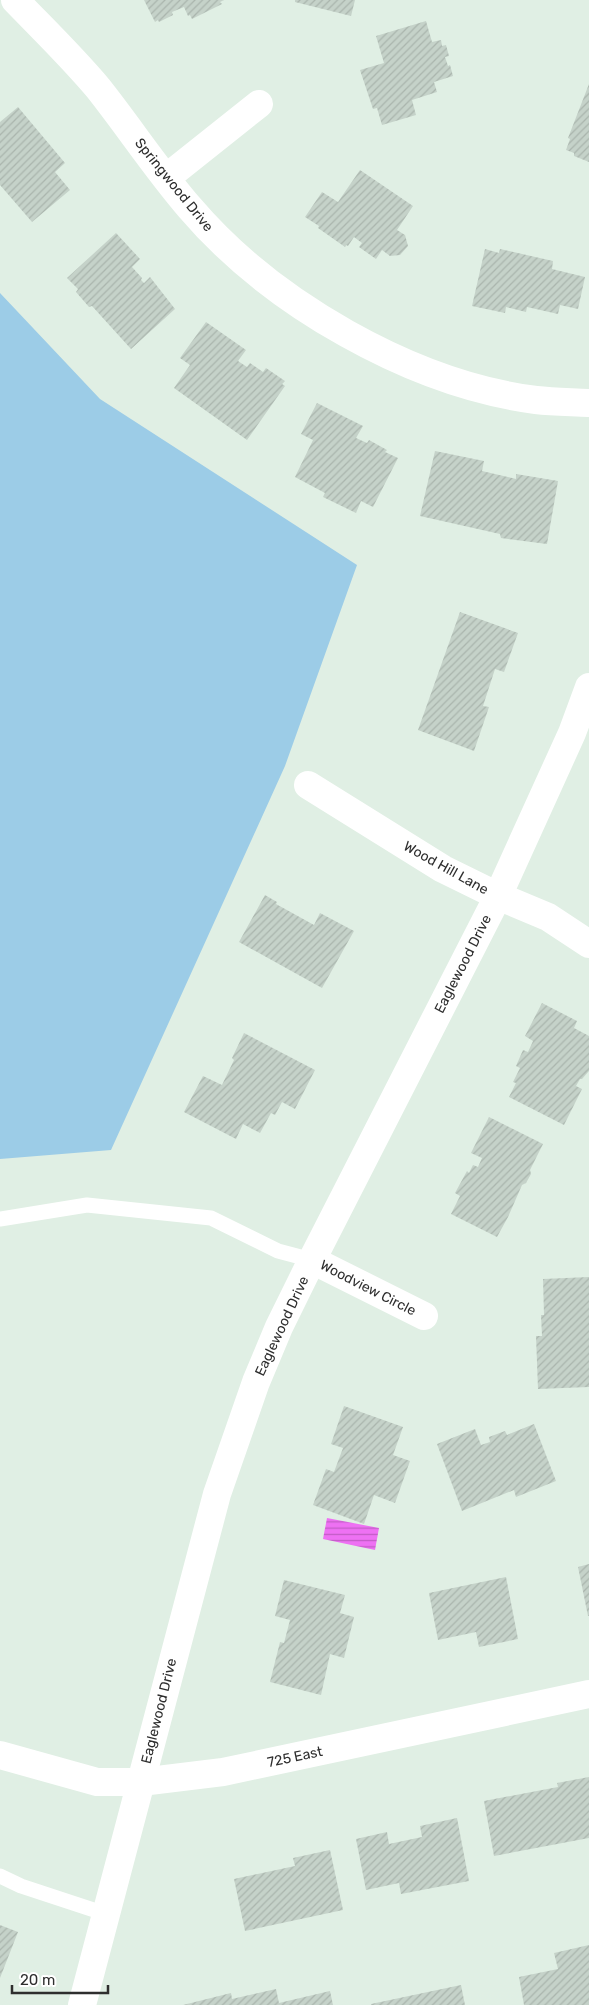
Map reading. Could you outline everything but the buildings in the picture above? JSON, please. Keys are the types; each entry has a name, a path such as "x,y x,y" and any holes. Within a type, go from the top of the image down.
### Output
{"street":[{"name":"Springwood Drive","path":"15,0 75,61 190,208 217,237 245,263 309,311 346,333 422,369 461,382 536,400 589,403"},
{"path":"166,178 259,104"},
{"name":"Eaglewood Drive","path":"82,2005 201,1551 235,1438 256,1382 279,1327 312,1260 498,896 572,733 589,688"},
{"name":"Wood Hill Lane","path":"308,785 443,869 498,896 548,917 589,944"},
{"name":"Woodview Circle","path":"312,1260 424,1316"},
{"name":"725 East","path":"0,1755 97,1782 141,1782 223,1772 589,1694"}],"lane":[{"path":"0,1219 87,1205 211,1218 278,1251 312,1260"},
{"path":"0,1876 21,1886 106,1914"}],"shaded area":[{"path":"0,293 100,399 357,565 285,766 111,1150 0,1159"},
{"path":"327,1518 379,1528 375,1550 323,1539"}]}
